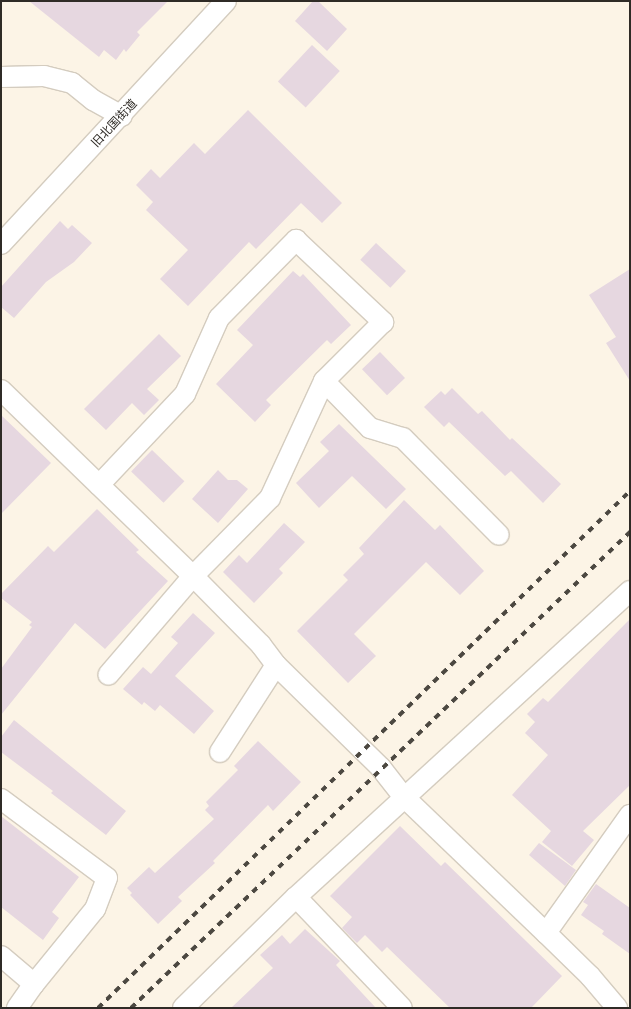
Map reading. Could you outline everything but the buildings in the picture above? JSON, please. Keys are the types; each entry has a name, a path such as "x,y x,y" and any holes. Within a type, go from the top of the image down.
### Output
{"street":[{"name":"旧北国街道","path":"1,244 122,116 226,1"},
{"path":"1,77 44,76 72,83 94,100 122,116"},
{"path":"99,485 185,394 220,318 296,240 383,322 324,381 270,498 193,576 108,674"},
{"path":"324,381 370,428 403,438 499,535"},
{"path":"1,390 193,576 261,645 276,666 381,768 404,797 590,976 617,1008"},
{"path":"183,1008 296,897 630,591"},
{"path":"220,752 276,666"},
{"path":"1,799 107,878 95,909 17,1008"},
{"path":"546,933 630,815"},
{"path":"296,897 402,1008"},
{"path":"1,956 34,984"}],"railway":[{"path":"98,1008 630,491"},
{"path":"131,1008 630,532"}]}
